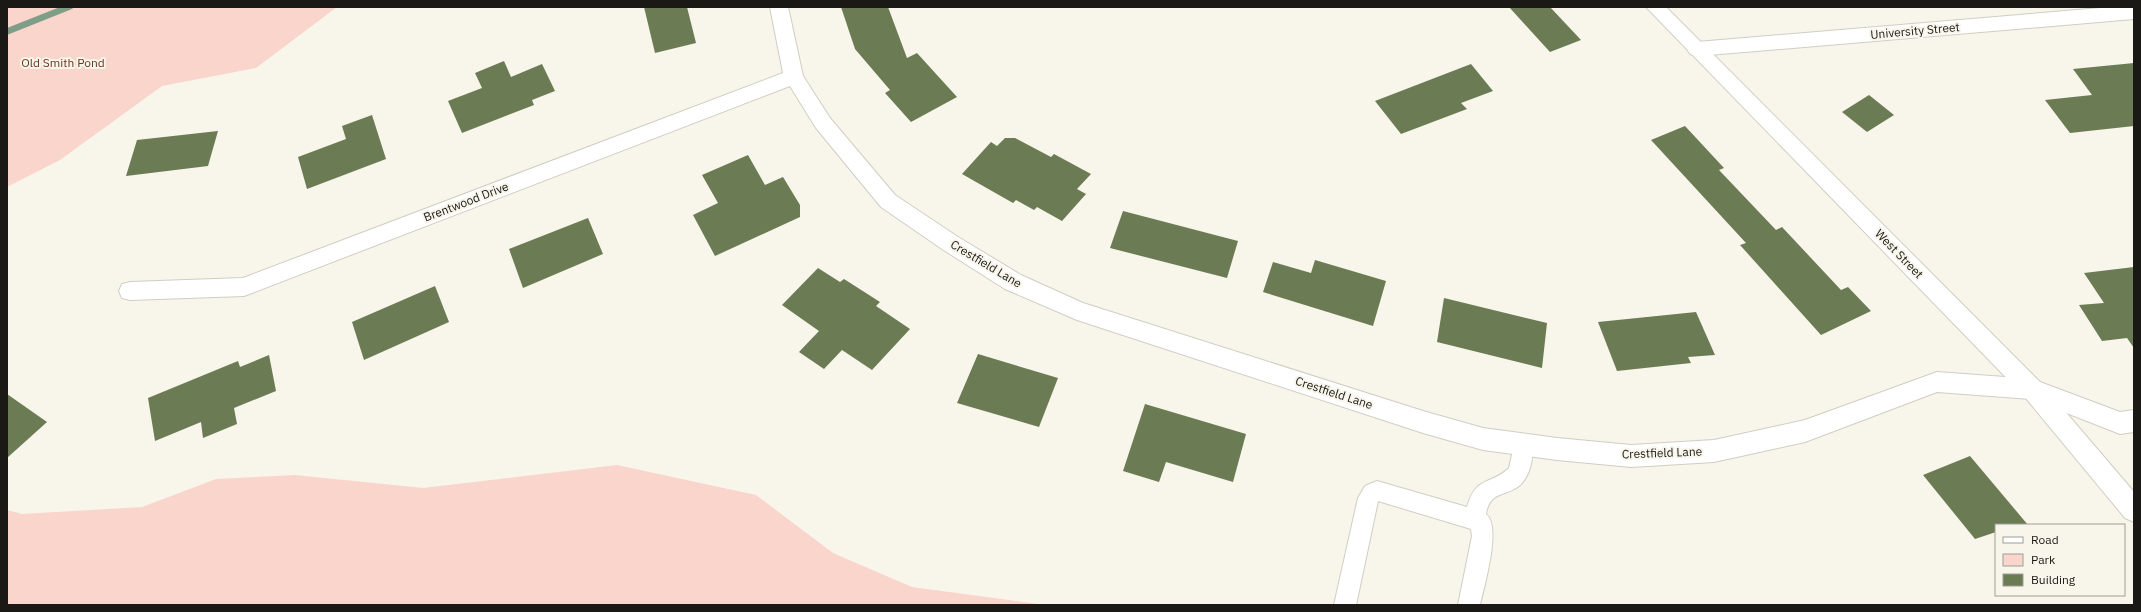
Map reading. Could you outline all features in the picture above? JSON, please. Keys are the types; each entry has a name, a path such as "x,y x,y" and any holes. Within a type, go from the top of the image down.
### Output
{"street":[{"name":"Crestfield Lane","path":"779,7 794,77 823,123 888,201 950,244 1013,282 1077,310 1423,422 1483,439 1631,456 1714,451 1805,431 1937,382 2032,389"},
{"name":"West Street","path":"1655,7 2032,389 2134,510"},
{"name":"University Street","path":"1697,49 2134,12"},
{"name":"Brentwood Drive","path":"130,290 244,287 794,77"},
{"path":"2032,389 2120,423 2134,421"}],"lane":[{"path":"1474,519 1478,501 1486,490 1509,482 1516,475 1520,468 1523,444"},
{"path":"1345,605 1368,498 1372,493 1377,491 1385,492 1474,519 1481,523 1483,536 1469,605"}],"green space":[{"name":"Old Smith Pond","path":"7,7 337,7 256,68 162,86 60,160 7,187"},
{"path":"617,465 756,495 833,553 912,587 1045,605 7,605 7,510 22,514 142,507 216,479 295,475 423,488"}],"building":[{"path":"644,7 687,7 696,43 655,53"},
{"path":"841,7 888,7 907,58 917,53 957,97 911,122 885,93 890,90 855,49"},
{"path":"1509,7 1550,7 1581,40 1550,52"},
{"path":"504,61 511,77 542,64 555,91 532,100 534,105 462,133 448,101 482,88 475,73"},
{"path":"2134,63 2134,126 2070,133 2045,100 2092,95 2073,69"},
{"path":"1471,64 1493,91 1461,103 1467,109 1401,134 1375,101"},
{"path":"1869,95 1894,115 1867,132 1842,112"},
{"path":"372,115 386,159 307,189 298,157 346,139 342,126"},
{"path":"1685,126 1724,168 1719,170 1776,230 1782,227 1841,290 1848,287 1871,311 1821,335 1740,245 1746,243 1651,140"},
{"path":"218,131 208,166 126,176 137,140"},
{"path":"1005,138 1015,138 1051,157 1054,154 1091,174 1077,189 1086,194 1062,221 1037,207 1034,210 1016,200 1013,203 962,174 991,142 997,146"},
{"path":"748,155 765,185 783,177 800,205 800,217 715,256 693,215 718,203 702,175"},
{"path":"1123,211 1238,241 1227,278 1110,248"},
{"path":"588,218 603,254 523,288 509,249"},
{"path":"1315,260 1386,281 1373,326 1263,292 1273,262 1311,273"},
{"path":"2134,267 2134,348 2127,338 2102,341 2079,305 2104,303 2084,273"},
{"path":"818,268 840,282 844,279 880,302 876,306 910,329 872,370 842,350 824,369 799,352 819,331 782,305"},
{"path":"435,286 449,322 364,360 352,322"},
{"path":"1444,298 1547,323 1542,368 1437,342"},
{"path":"1696,312 1715,355 1688,357 1691,363 1617,371 1598,322"},
{"path":"978,354 1058,378 1039,427 957,403"},
{"path":"269,355 276,391 234,408 237,424 203,438 201,422 155,441 148,398 238,361 240,367"},
{"path":"7,394 47,422 7,458"},
{"path":"1145,404 1246,434 1233,482 1166,462 1159,482 1123,471"},
{"path":"1970,456 2027,524 1995,524 1995,532 1975,539 1923,475"}],"waterway":[{"path":"7,32 69,7"}]}
